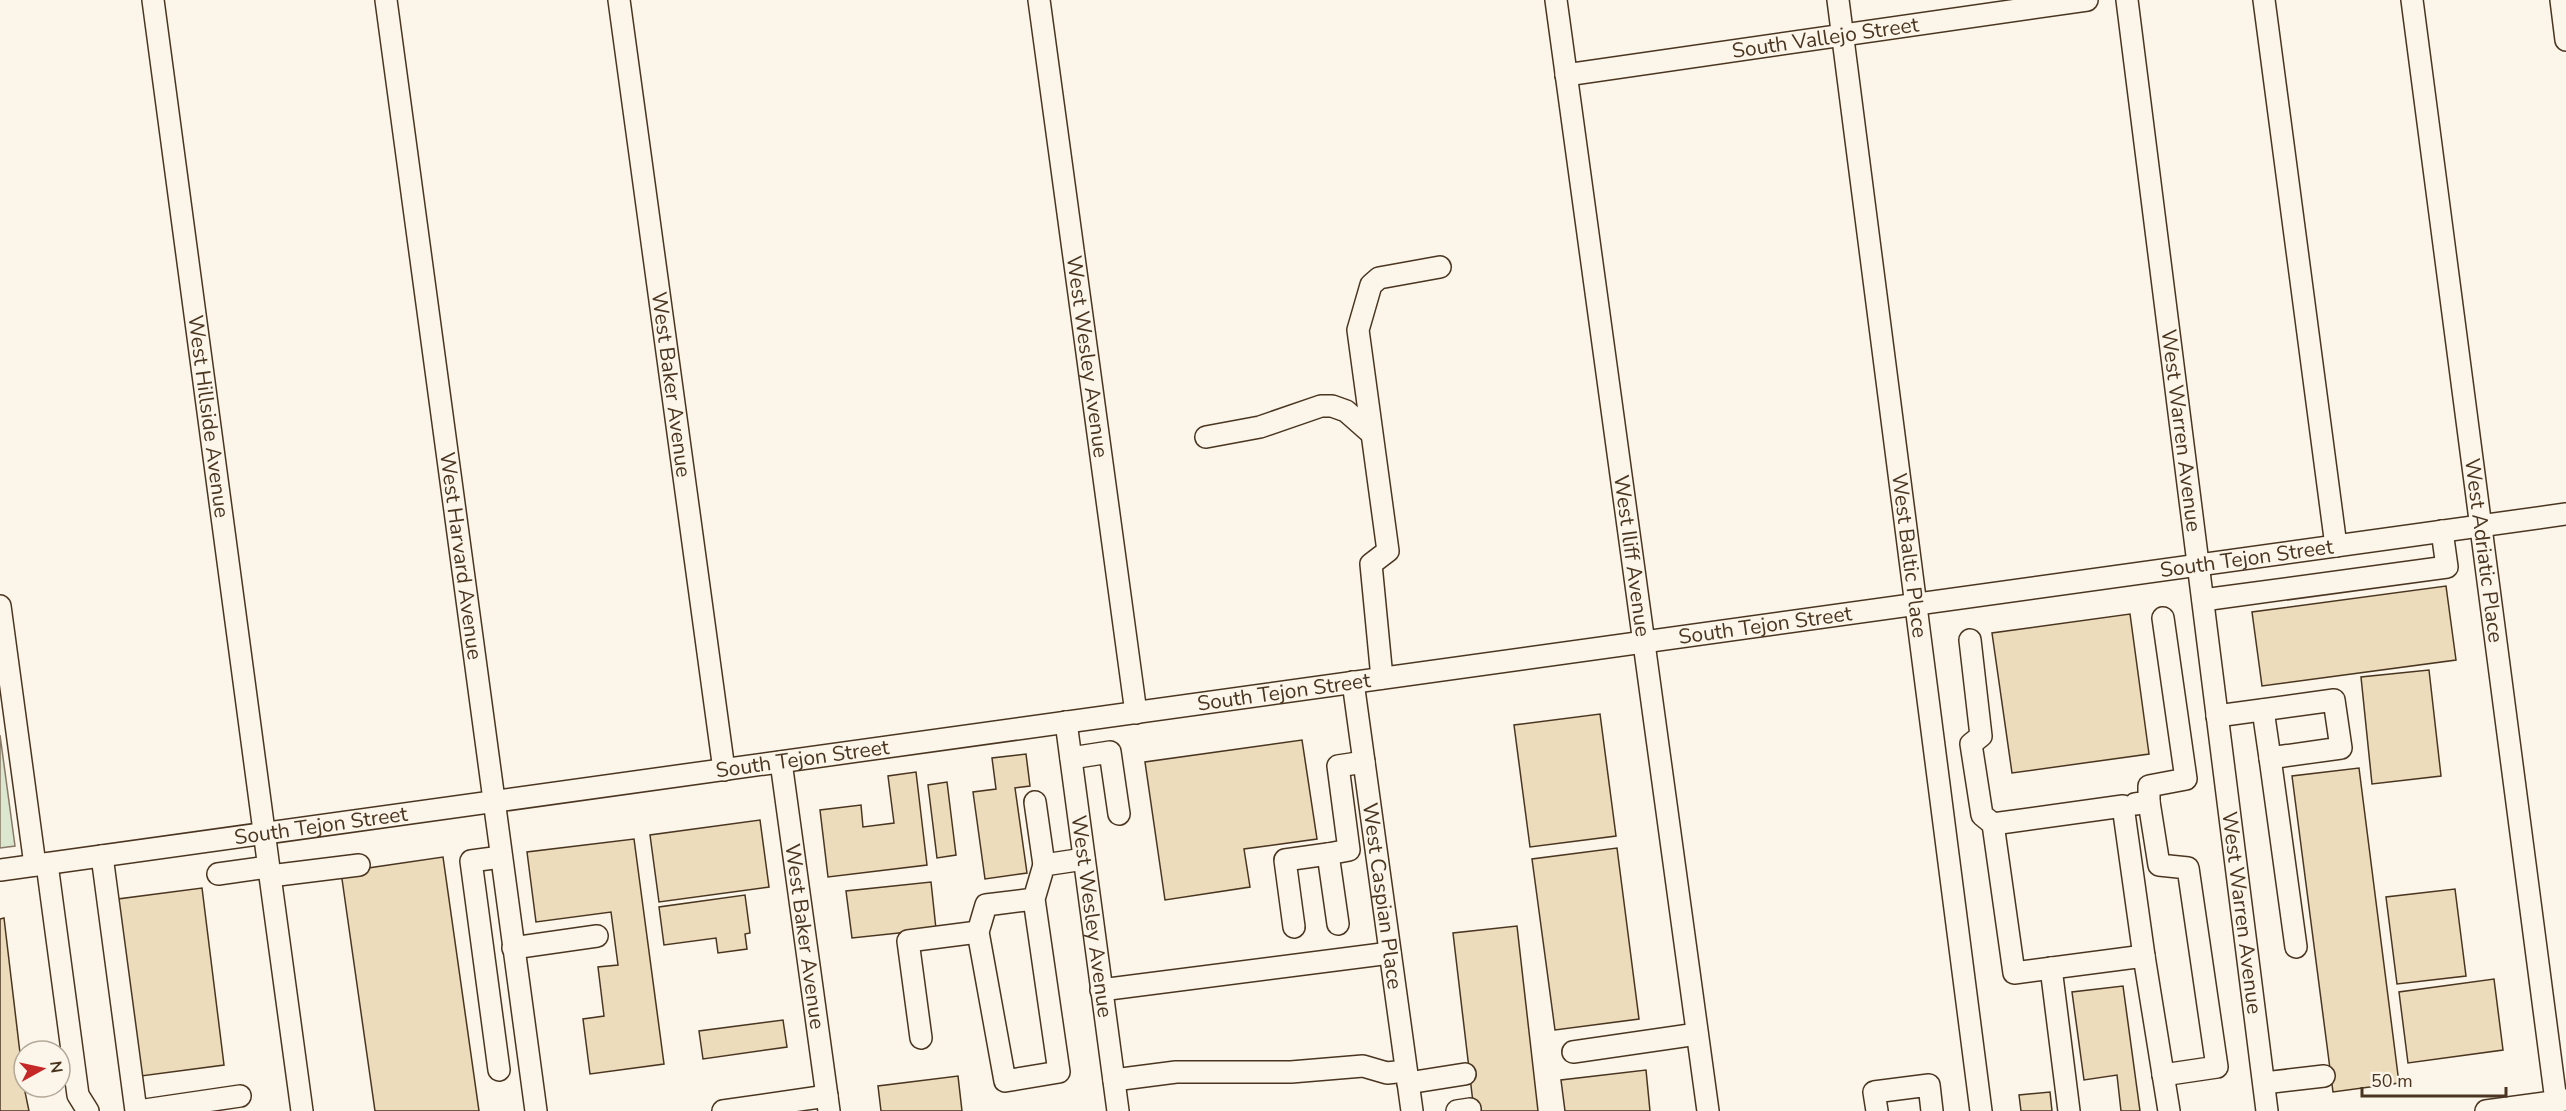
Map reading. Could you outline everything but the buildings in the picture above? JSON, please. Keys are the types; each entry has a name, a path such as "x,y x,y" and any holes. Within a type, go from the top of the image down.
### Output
{"street":[{"name":"West Hillside Avenue","path":"153,0 303,1111"},
{"name":"West Harvard Avenue","path":"386,0 536,1111"},
{"name":"West Baker Avenue","path":"619,0 724,770"},
{"name":"West Wesley Avenue","path":"1039,0 1136,712"},
{"name":"West Iliff Avenue","path":"1556,0 1708,1111"},
{"name":"West Baltic Place","path":"1838,0 1981,1111"},
{"name":"South Vallejo Street","path":"1566,75 2087,0"},
{"name":"West Warren Avenue","path":"2127,0 2267,1111"},
{"path":"2264,0 2336,546"},
{"name":"West Adriatic Place","path":"2412,0 2561,1101"},
{"path":"2561,0 2566,40"},
{"path":"1382,678 1371,564 1388,551 1358,330 1371,285 1379,278 1440,267"},
{"path":"1206,437 1260,427 1321,406 1332,406 1346,411 1371,433"},
{"name":"South Tejon Street","path":"0,870 2566,514"},
{"path":"2203,600 2447,567 2442,531"},
{"path":"0,606 78,1095 88,1111"},
{"path":"2163,618 2186,779 2149,786 2149,802 2159,865 2188,868 2217,1067 2163,1075"},
{"path":"1970,640 1981,736 1971,744 1982,815 1993,824 2014,973 2144,956"},
{"name":"West Caspian Place","path":"1353,682 1412,1111"},
{"path":"2217,716 2334,700 2341,748 2270,758"},
{"path":"2263,710 2296,947"},
{"name":"West Wesley Avenue","path":"1066,722 1118,1111"},
{"path":"1071,758 1110,752 1119,814"},
{"name":"West Baker Avenue","path":"781,762 828,1103"},
{"path":"1338,924 1338,766 1364,762"},
{"path":"1034,899 986,905 978,932 1005,1081 1059,1072 1034,899 1044,865 1035,802"},
{"path":"1993,824 2149,802"},
{"path":"2122,806 2169,1111"},
{"path":"1294,927 1286,860 1376,847"},
{"path":"102,856 137,1111 240,1096"},
{"path":"499,1070 471,861 501,856"},
{"path":"1044,865 1084,859"},
{"path":"218,874 359,865"},
{"path":"921,1038 908,941 978,932"},
{"path":"513,948 597,936"},
{"path":"1101,990 1390,953"},
{"path":"2051,968 2069,1111"},
{"path":"491,1009 521,1004"},
{"path":"1573,1052 1697,1034"},
{"path":"1114,1080 1176,1072 1290,1072 1363,1066 1387,1074 1407,1077 1465,1074"},
{"path":"2264,1083 2324,1076"},
{"path":"1877,1111 1874,1092 1929,1085 1932,1111"},
{"path":"2486,1111 2561,1101"},
{"path":"723,1111 828,1103"}],"green space":[{"path":"0,735 15,846 0,848"}]}
